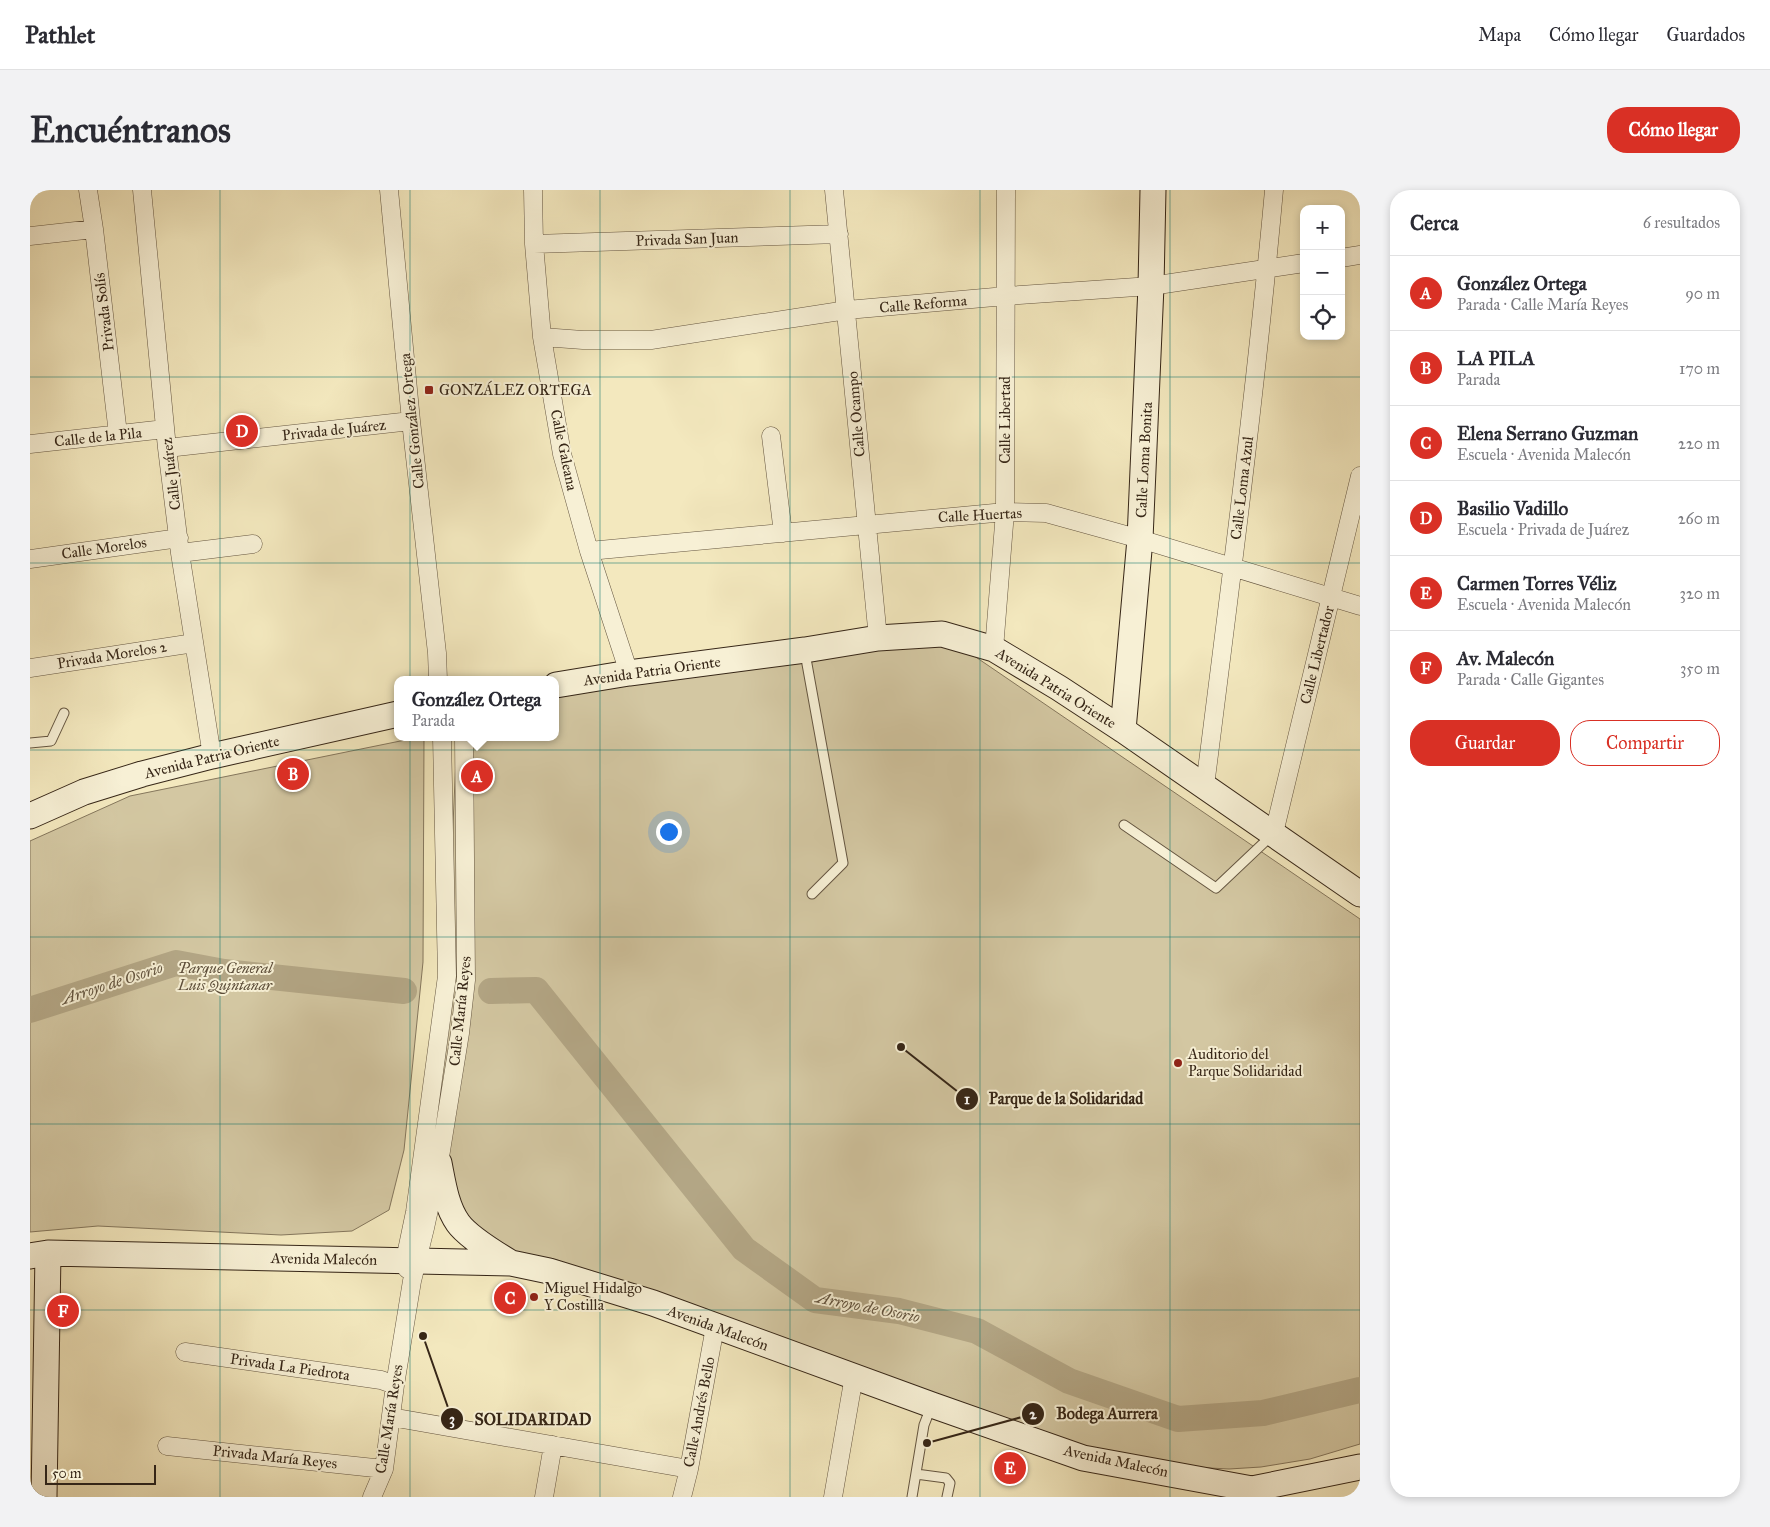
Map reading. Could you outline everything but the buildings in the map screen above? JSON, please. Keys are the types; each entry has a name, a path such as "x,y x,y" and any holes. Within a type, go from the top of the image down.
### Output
{"street":[{"name":"Privada Solís","path":"88,190 118,434"},
{"name":"Calle Juárez","path":"142,190 165,429 179,546 212,756"},
{"name":"Calle González Ortega","path":"389,190 411,421 437,652 438,676"},
{"name":"Calle Galeana","path":"533,190 534,244 542,337 562,454 589,552 629,673"},
{"name":"Calle Ocampo","path":"834,190 878,638"},
{"name":"Calle Libertad","path":"994,649 1005,512 1006,190"},
{"name":"Calle Loma Bonita","path":"1123,730 1140,540 1151,286 1153,190"},
{"name":"Calle Loma Azul","path":"1205,786 1233,567 1267,269 1274,190"},
{"path":"30,236 94,229"},
{"name":"Privada San Juan","path":"534,244 839,234"},
{"path":"1345,257 1360,255"},
{"name":"Calle Reforma","path":"542,337 583,340 651,340 847,310 1151,286 1300,264"},
{"name":"Privada de Juárez","path":"167,448 411,421"},
{"name":"Calle de la Pila","path":"30,444 165,429"},
{"path":"771,436 783,533"},
{"name":"Calle Libertador","path":"1274,833 1360,476"},
{"name":"Calle Huertas","path":"589,552 1005,512 1046,513 1360,606"},
{"name":"Calle Morelos","path":"30,559 179,546 254,544"},
{"name":"Avenida Patria Oriente","path":"559,685 878,638 942,634 994,649 1059,688 1274,833 1360,894"},
{"name":"Privada Morelos 2","path":"30,668 194,643"},
{"name":"Calle González Ortega","path":"437,652 447,676"},
{"name":"Avenida Patria Oriente","path":"30,816 84,792 142,774 212,756 394,715"},
{"name":"Calle María Reyes","path":"372,1497 384,1469 411,1267 415,1212 446,976 442,741"},
{"name":"Calle María Reyes","path":"411,1267 426,1228 439,1163 460,1033 466,980 464,741"},
{"path":"439,1163 448,1202 458,1224 483,1246 511,1263"},
{"path":"39,1255 44,1497"},
{"name":"Avenida Malecón","path":"39,1255 411,1267 511,1263 549,1271 653,1304 1083,1458 1252,1493 1360,1467"},
{"name":"Calle Andrés Bello","path":"682,1497 689,1469 715,1327"},
{"name":"Privada La Piedrota","path":"185,1352 382,1380 395,1385"},
{"path":"833,1497 854,1376"},
{"path":"391,1417 689,1469"},
{"path":"544,1497 553,1445"},
{"name":"Privada María Reyes","path":"167,1446 384,1469"}],"lane":[{"path":"804,650 843,862 812,894"},
{"path":"30,743 51,741 64,713"},
{"path":"1124,825 1216,888 1274,833"},
{"path":"912,1497 924,1425 932,1405"},
{"path":"916,1474 946,1478 950,1483 947,1497"}],"green space":[{"path":"942,634 1360,919 1360,1444 1310,1459 1261,1467 1229,1469 1113,1463 511,1263 458,1223 437,1174 457,741 559,741 559,688"},
{"name":"Parque General Luis Quintanar","path":"400,741 424,741 423,962 404,1150 389,1210 352,1231 281,1235 98,1226 30,1232 30,841 130,796"}],"waterway":[{"name":"Arroyo de Osorio","path":"30,1010 176,963 224,972 404,991"},
{"name":"Arroyo de Osorio","path":"491,991 536,990 744,1249 815,1300 899,1311 977,1331 1069,1381 1178,1419 1263,1413 1360,1390"}],"place":[{"name":"GONZÁLEZ ORTEGA","path":"429,390"},
{"name":"Basilio Vadillo","path":"242,431"},
{"name":"LA PILA","path":"293,774"},
{"name":"González Ortega","path":"477,776"},
{"name":"Parque de la Solidaridad","path":"901,1047"},
{"name":"Auditorio del Parque Solidaridad","path":"1178,1063"},
{"name":"Miguel Hidalgo Y Costilla","path":"534,1297"},
{"name":"Elena Serrano Guzman","path":"510,1298"},
{"name":"Av. Malecón","path":"63,1311"},
{"name":"SOLIDARIDAD","path":"423,1336"},
{"name":"Bodega Aurrera","path":"927,1443"},
{"name":"Carmen Torres Véliz","path":"1010,1468"}]}
